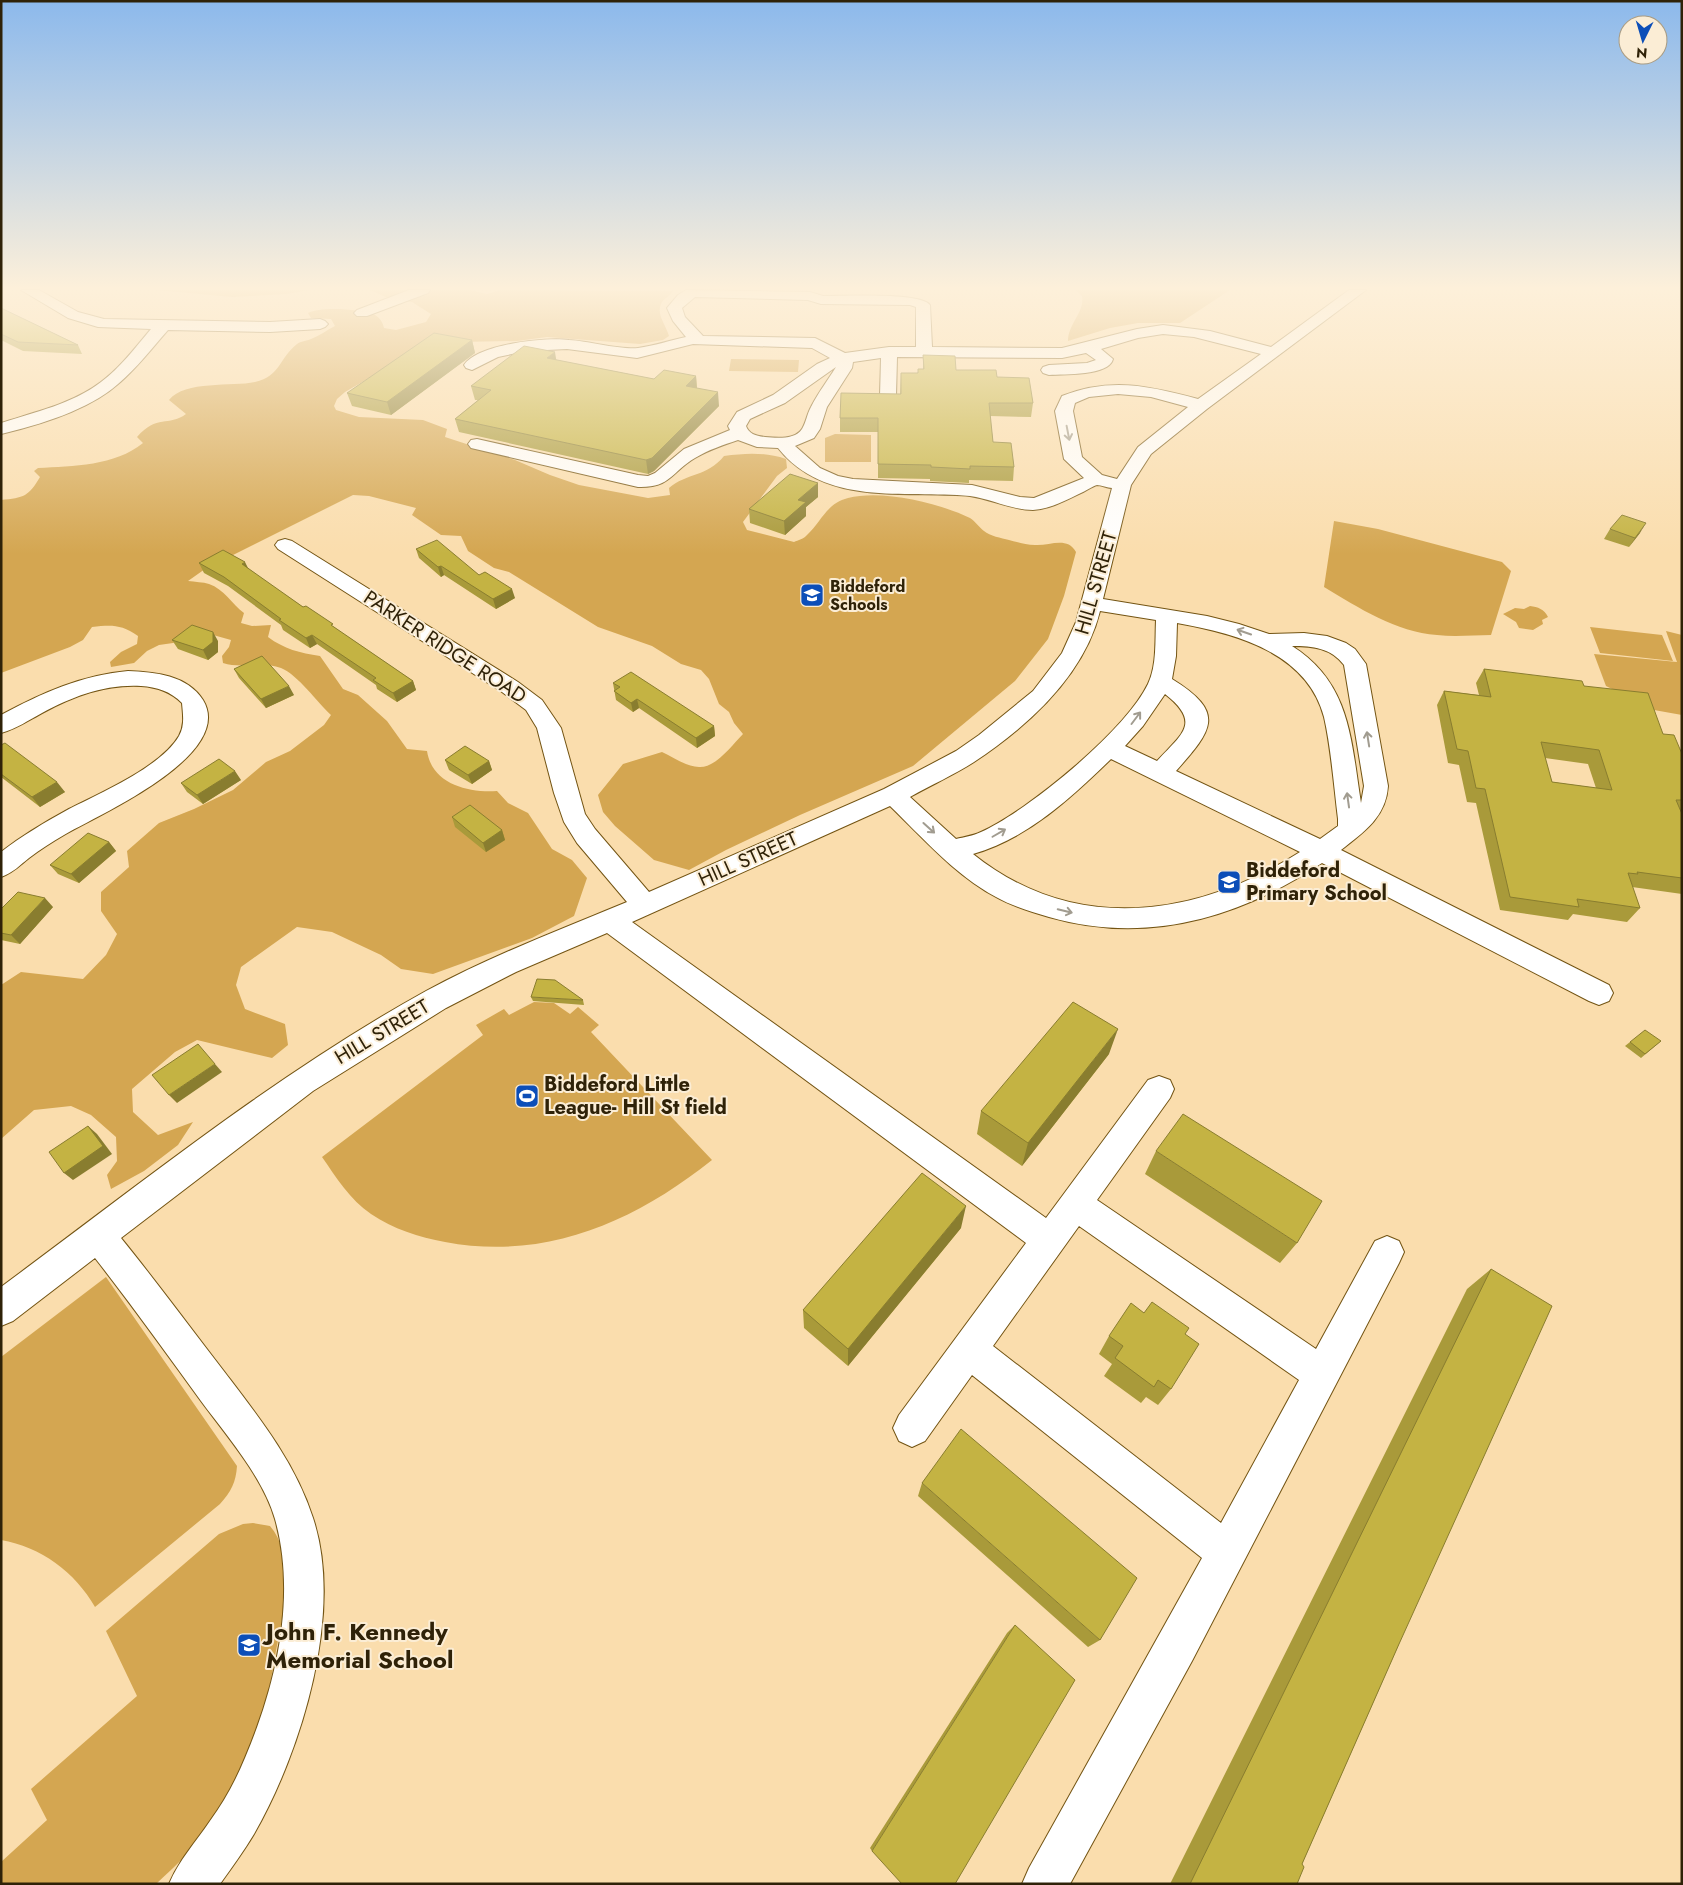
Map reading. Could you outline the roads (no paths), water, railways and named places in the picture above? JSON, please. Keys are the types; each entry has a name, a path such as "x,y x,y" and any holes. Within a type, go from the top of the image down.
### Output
{"street":[{"path":"1,429 58,410 96,392 114,378"},
{"path":"808,378 779,399 742,416 737,426 740,433 754,441 769,443 783,443 801,438 810,430 819,409 838,378"},
{"path":"888,378 888,396"},
{"name":"HILL STREET","path":"1,1309 302,1082 366,1041 436,1000 506,964 645,905 893,795 964,757 987,742 1041,696 1072,655 1087,622 1122,485 1144,451 1238,378"},
{"path":"1122,485 1096,479 1073,460 1064,411 1068,400 1082,393 1116,387 1153,392 1201,405"},
{"path":"477,444 638,481 655,481 661,479 687,454 713,442 740,433"},
{"path":"783,443 796,459 820,476 838,483 853,485 972,491 1020,503 1034,504 1045,502 1096,479"},
{"name":"PARKER RIDGE ROAD","path":"285,545 510,687 534,705 549,728 574,816 586,836 645,905"},
{"path":"1092,603 1237,630 1268,641 1287,651 1300,662 1322,686 1331,701 1338,731 1351,819 1350,830"},
{"path":"953,849 978,843 997,835 1049,799 1126,731 1153,694 1160,681 1164,668 1168,616"},
{"path":"893,795 983,876 1006,890 1029,900 1068,912 1103,918 1131,919 1175,913 1229,898 1293,870 1323,852 1350,830 1372,808 1376,798 1376,786 1355,664 1350,656 1342,649 1322,642 1268,641"},
{"path":"1,724 68,691 99,682 130,678 157,680 178,688 192,701 196,718 190,738 160,769 28,845 1,867"},
{"path":"1160,681 1171,687 1192,707 1197,715 1198,722 1192,736 1160,773"},
{"path":"1109,748 1323,852 1598,993"},
{"path":"610,920 1049,1240"},
{"path":"912,1428 1158,1089"},
{"path":"1075,1204 1322,1375"},
{"path":"98,1236 241,1424 276,1478 294,1519 302,1550 304,1580 301,1626 286,1705 268,1755 245,1808 228,1835 192,1884"},
{"path":"1045,1884 1172,1655 1387,1252"},
{"path":"969,1350 1226,1552"}],"place":[{"name":"Biddeford Schools","path":"812,595"},
{"name":"Biddeford Primary School","path":"1229,882"},
{"name":"Biddeford Little League- Hill St field","path":"527,1096"},
{"name":"John F. Kennedy Memorial School","path":"249,1645"}]}
